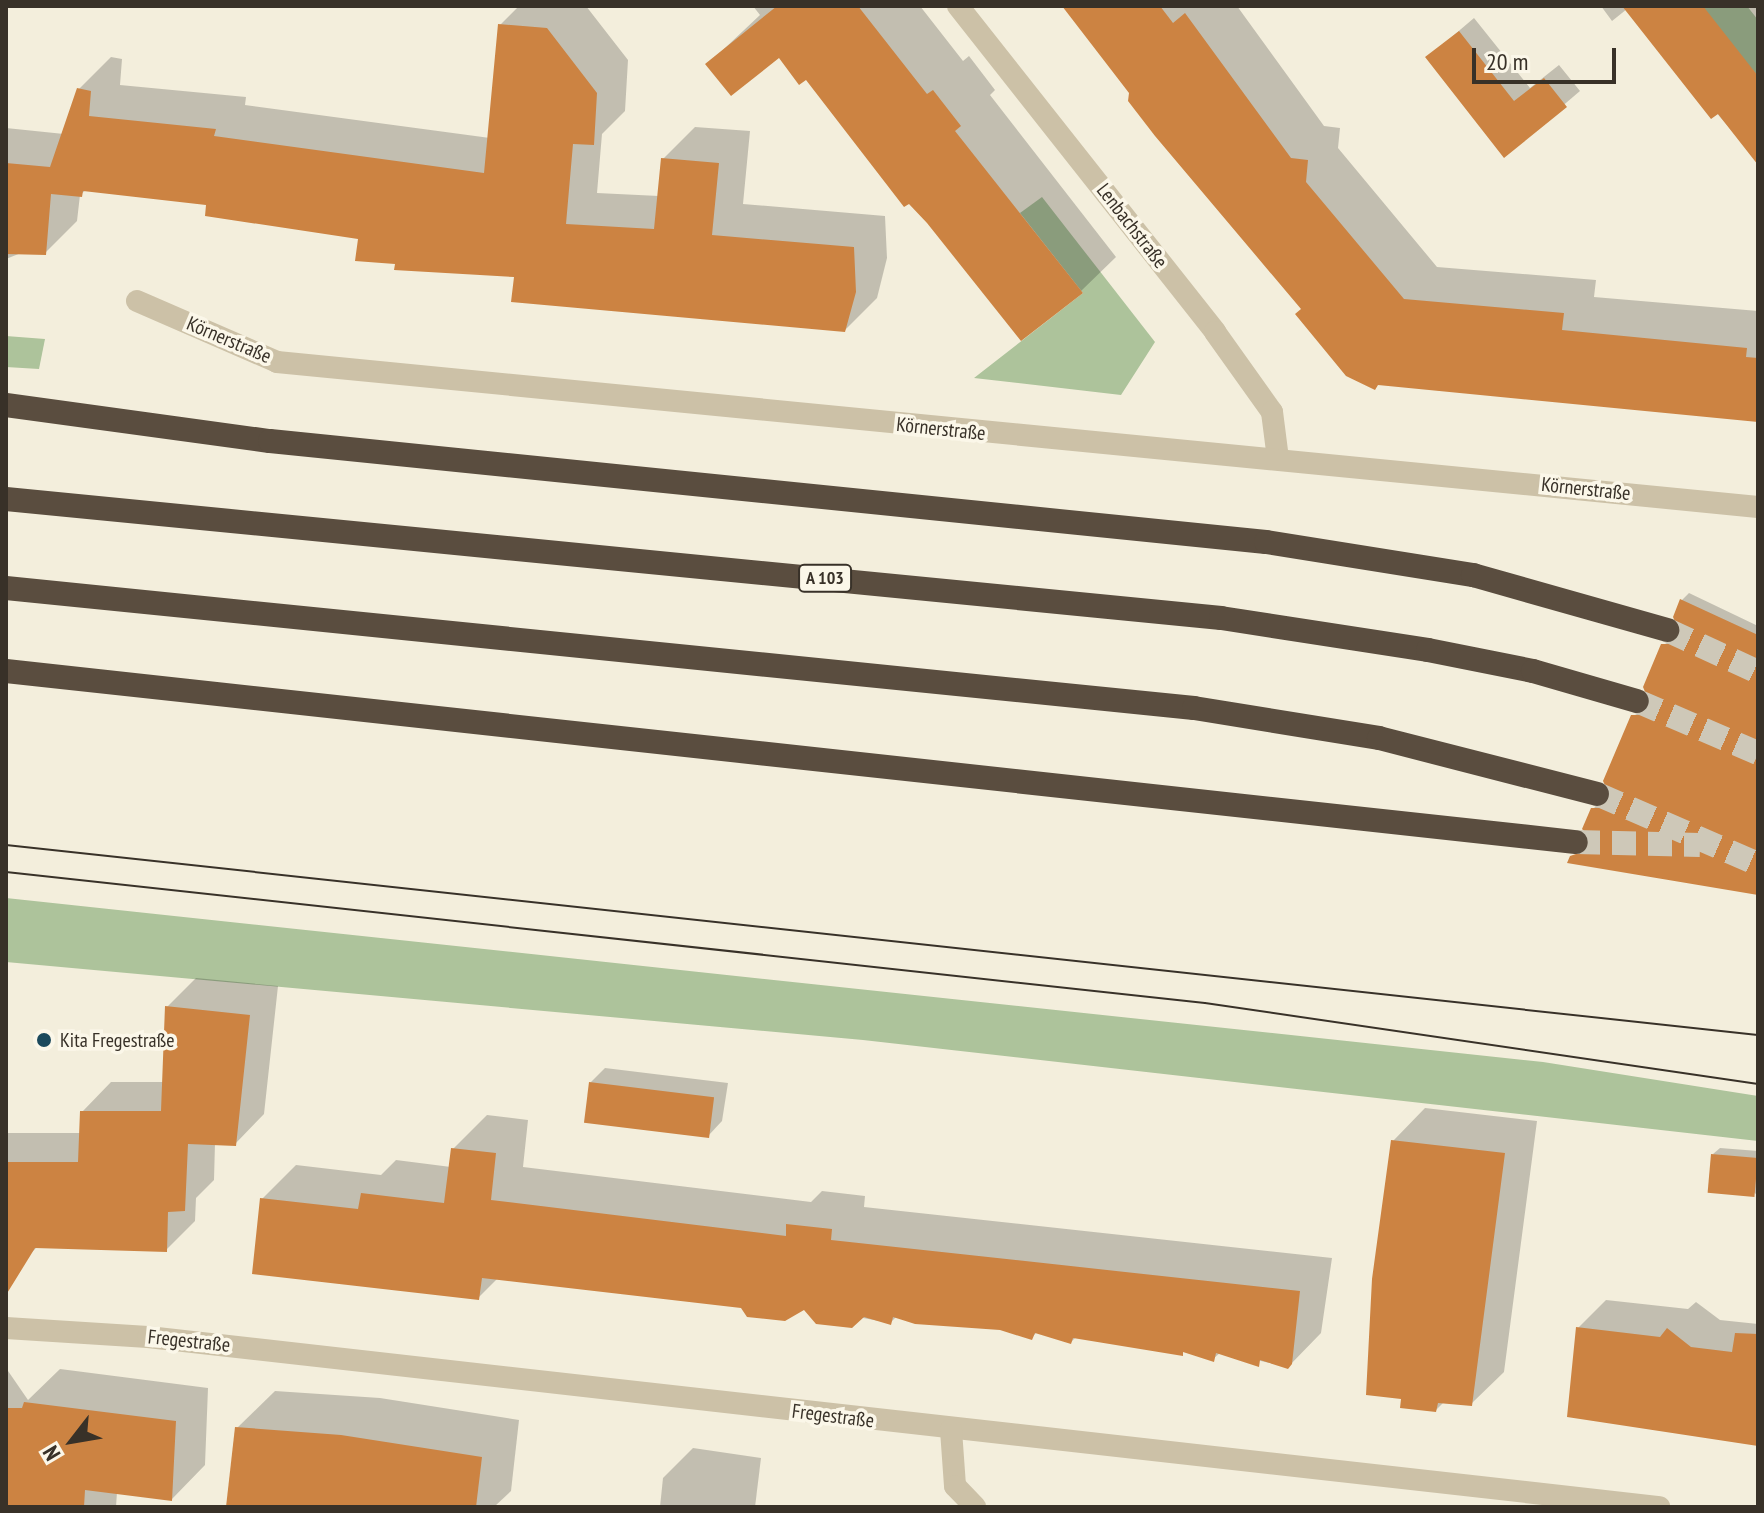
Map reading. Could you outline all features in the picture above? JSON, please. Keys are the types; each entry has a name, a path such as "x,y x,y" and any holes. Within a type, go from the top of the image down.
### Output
{"highway":[{"path":"6,405 270,441 1266,542 1473,575 1667,630"},
{"name":"A 103","path":"6,499 1221,618 1533,671 1637,701"},
{"path":"6,588 1164,704 1379,738 1597,794"},
{"path":"6,671 1576,842"}],"street":[{"name":"Lenbachstraße","path":"958,6 1215,332 1272,412 1278,459"},
{"name":"Körnerstraße","path":"137,301 277,362 1758,507"},
{"name":"Fregestraße","path":"6,1328 148,1337 951,1430 1659,1507"},
{"path":"951,1430 955,1486 975,1507"}],"green space":[{"path":"1696,6 1747,6 1758,20 1758,76"},
{"path":"1042,197 1155,342 1121,395 974,378 1083,293 1020,213"},
{"path":"6,336 45,339 39,369 6,367"},
{"path":"6,898 1543,1062 1758,1096 1758,1141 863,1040 6,962"}],"building":[{"path":"777,6 858,6 927,94 933,90 961,126 955,131 1083,293 1021,341 927,223 909,204 904,207 806,80 799,85 779,58 731,96 705,64"},
{"path":"1062,6 1160,6 1173,23 1185,13 1291,158 1308,160 1306,182 1404,299 1564,313 1562,330 1747,348 1746,357 1758,358 1758,422 1378,385 1375,390 1346,376 1295,314 1301,309 1128,101 1129,93"},
{"path":"1622,6 1703,6 1758,76 1758,165 1718,114 1711,119"},
{"path":"498,24 547,28 597,93 594,145 573,144 566,224 654,229 661,158 719,163 712,235 854,247 856,292 845,332 511,302 514,277 394,270 395,264 355,261 358,239 205,216 206,205 83,191 82,197 51,194 46,255 6,254 6,163 50,167 77,88 91,91 89,116 216,129 214,136 484,173"},
{"path":"1459,31 1514,101 1544,78 1567,107 1504,158 1425,57"},
{"path":"1680,599 1758,635 1758,895 1567,863 1570,856 1588,850 1590,837 1582,829 1591,808 1602,808 1611,798 1603,781 1631,715 1641,715 1651,706 1643,687 1661,644 1671,644 1681,635 1673,617"},
{"path":"165,1006 250,1015 236,1146 188,1144 185,1211 168,1212 167,1252 35,1248 6,1295 6,1162 78,1162 80,1111 161,1111"},
{"path":"589,1082 714,1097 709,1138 584,1123"},
{"path":"1391,1140 1505,1153 1472,1406 1438,1403 1436,1412 1400,1408 1401,1399 1366,1395 1372,1279"},
{"path":"451,1148 496,1153 491,1200 786,1236 786,1224 832,1229 831,1240 1300,1291 1292,1364 1288,1369 1260,1360 1259,1367 1216,1353 1214,1362 1183,1352 1183,1356 1073,1338 1071,1344 1035,1333 1032,1340 1000,1330 915,1324 893,1317 891,1325 864,1317 852,1328 816,1324 804,1310 785,1321 747,1317 741,1308 482,1278 479,1300 252,1274 260,1198 358,1209 361,1193 444,1203"},
{"path":"1711,1154 1758,1158 1754,1197 1708,1193"},
{"path":"1576,1327 1660,1337 1667,1328 1691,1347 1732,1352 1735,1333 1758,1334 1758,1446 1567,1417"},
{"path":"24,1402 176,1421 172,1501 85,1490 84,1507 6,1507 6,1408 22,1408"},
{"path":"235,1427 341,1435 482,1457 476,1507 226,1507"}],"tunnel":[{"path":"1667,630 1758,672"},
{"path":"1637,701 1758,753"},
{"path":"1597,794 1758,864"},
{"path":"1576,842 1700,845"}],"tram line":[{"path":"6,845 1758,1035"},
{"path":"6,872 1205,1003 1758,1084"}],"place":[{"name":"Kita Fregestraße","path":"44,1040"}]}
